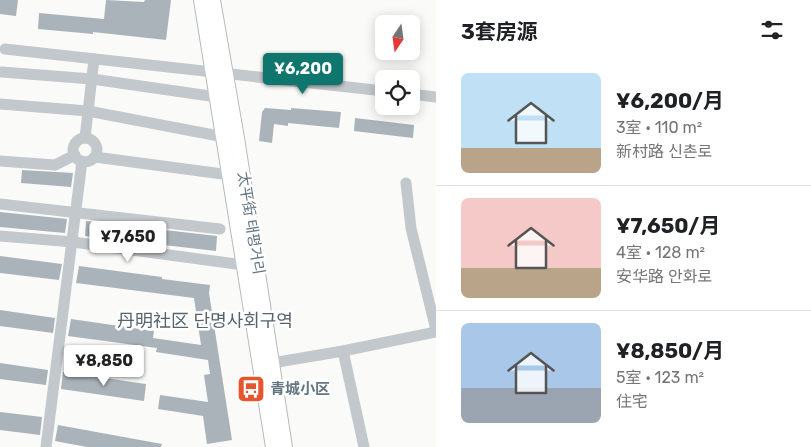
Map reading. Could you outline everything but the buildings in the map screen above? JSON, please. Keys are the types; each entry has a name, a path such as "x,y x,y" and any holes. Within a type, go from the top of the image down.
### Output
{"main road":[{"name":"太平街 태평거리","path":"201,0 219,72 217,97 230,176 272,363 285,447"},
{"name":"太平街 태평거리","path":"213,0 219,72 251,266 273,447"}],"street":[{"path":"5,49 375,90"},
{"path":"85,138 94,59"},
{"path":"2,72 92,79 217,97"},
{"path":"420,95 436,97"},
{"path":"0,104 88,111 224,137"},
{"path":"46,447 77,212 79,158 74,152 75,144 85,138 92,140 97,146 95,157"},
{"path":"0,161 55,165 79,158 89,161 95,157 230,176"},
{"path":"272,363 343,351 436,331 411,228 406,183"},
{"path":"0,204 220,229"},
{"path":"0,236 73,242 251,266"},
{"path":"343,351 364,447"}],"place":[{"name":"青城小区","path":"251,389"}],"district":[{"name":"丹明社区 단명사회구역","path":"205,321"}]}
